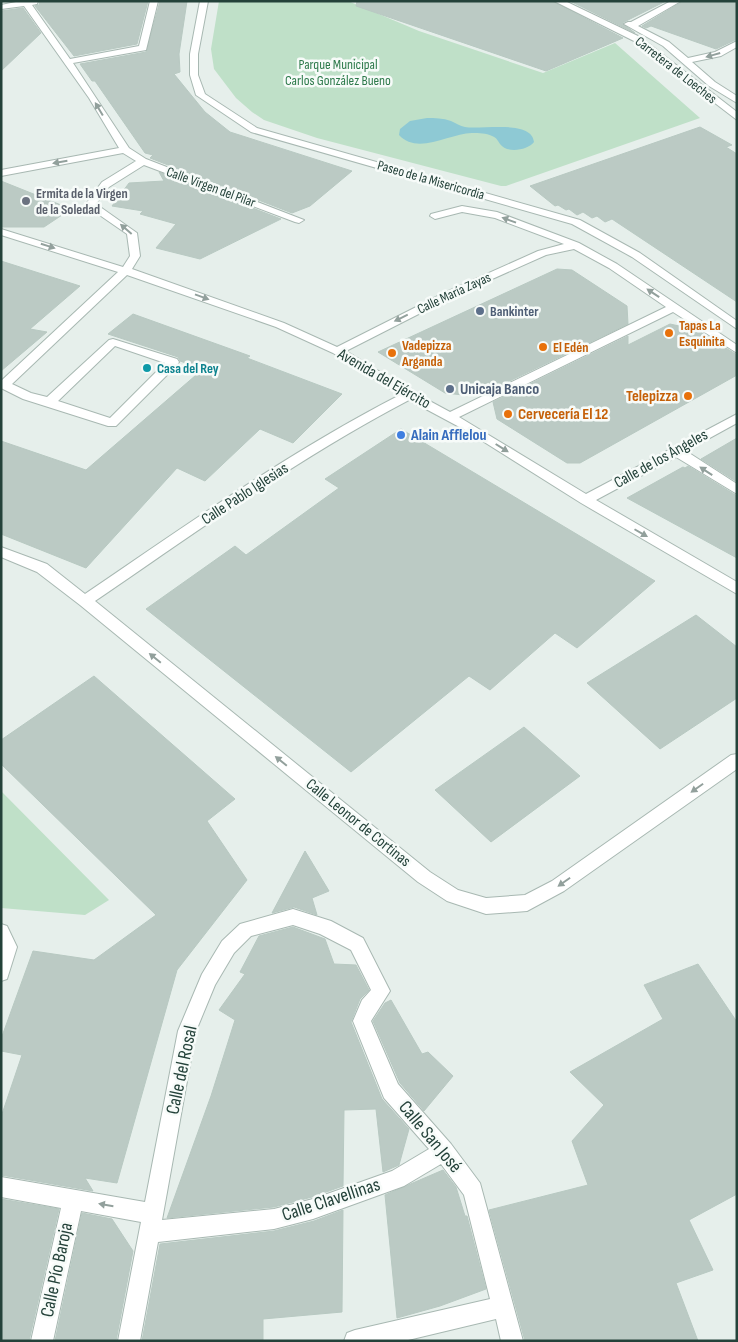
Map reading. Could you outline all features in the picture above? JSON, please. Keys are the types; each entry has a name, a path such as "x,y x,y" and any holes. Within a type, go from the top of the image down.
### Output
{"street":[{"path":"1,7 37,1"},
{"path":"66,62 143,48 154,1"},
{"name":"Paseo de la Misericordia","path":"204,1 194,54 194,75 201,96 254,130 576,222 636,254 737,326"},
{"name":"Carretera de Loeches","path":"558,1 637,39 737,118"},
{"name":"Carretera de Loeches","path":"576,1 659,39 712,84 737,100"},
{"path":"631,26 677,1"},
{"name":"Calle Virgen del Pilar","path":"26,2 66,62 93,98 125,150 143,161 298,220"},
{"path":"687,61 718,54 737,43"},
{"path":"1,173 125,150"},
{"path":"49,402 113,342 172,362 112,423 27,396 4,386 125,271 135,256 132,233 90,205 94,196 103,188 126,170 143,161"},
{"name":"Paseo de la Misericordia","path":"435,216 462,209 496,215 575,245 613,266 737,350"},
{"name":"Avenida del Ejército","path":"1,232 167,284 280,325 337,351 737,589"},
{"name":"Calle María Zayas","path":"337,351 448,294 542,253 575,245"},
{"path":"449,417 674,307"},
{"name":"Calle Pablo Iglesias","path":"85,601 273,474 378,410 409,395"},
{"name":"Calle de los Ángeles","path":"586,500 737,418"},
{"path":"676,451 737,490"},
{"name":"Calle Leonor de Cortinas","path":"1,552 42,568 85,601 424,877 453,896 486,906 527,903 558,886 737,760"},
{"name":"Calle del Rosal","path":"129,1341 187,1031 208,980 228,947 246,930 293,917 325,927 357,944"},
{"path":"1,932 8,947 1,973"},
{"name":"Calle San José","path":"357,944 381,991 369,1006 362,1021 391,1092 444,1152 474,1190 512,1341"},
{"name":"Calle Clavellinas","path":"1,1187 73,1199 152,1223 274,1219 313,1209 397,1179 444,1152"},
{"name":"Calle Pío Baroja","path":"42,1341 73,1199"},
{"path":"355,1341 503,1307"}],"green space":[{"name":"Parque Municipal Carlos González Bueno","path":"219,1 348,1 419,31 543,73 615,43 700,118 506,186 501,186 317,138 264,120 236,98 214,69 211,49"},
{"path":"1,791 109,900 85,915 1,908"}],"water":[{"path":"427,118 445,119 472,128 505,127 525,130 531,135 534,142 522,149 512,150 503,147 496,138 482,133 465,134 425,143 407,141 399,135 400,129 410,121"}],"building":[{"path":"40,1 148,1 137,44 74,56 35,6 39,5"},
{"path":"160,1 187,1 179,54 180,72 174,74 205,112 230,132 352,171 310,206 292,213 150,158 153,155 145,153 95,81 92,81 80,64 146,52"},
{"path":"357,1 552,1 623,38 546,71 356,6"},
{"path":"570,1 666,1 622,23 635,33"},
{"path":"683,1 737,1 737,39 716,49 651,26 646,28 642,26"},
{"path":"23,8 41,33 1,71 1,11"},
{"path":"700,127 732,145 726,147 737,154 737,302 612,219 605,222 597,216 592,218 583,212 577,215 569,209 566,210 558,205 555,206 530,186"},
{"path":"159,172 281,219 200,259 156,248 176,224 140,214 143,211 112,206 129,183 164,181"},
{"name":"Ermita de la Virgen de la Soledad","path":"1,181 71,209 44,227 1,227"},
{"path":"1,261 80,286 30,329 47,332 1,371"},
{"path":"557,269 572,270 627,306 628,324 491,390 489,382 463,395 445,393 378,352"},
{"path":"133,314 250,356 247,358 342,394 293,443 260,429 205,481 177,468 86,568 1,534 1,441 86,470 203,369 180,361 178,357 108,334"},
{"path":"670,324 697,330 737,355 737,375 580,463 567,463 497,419 493,402 628,336 628,345"},
{"path":"401,429 655,581 577,648 555,633 490,690 469,676 351,772 146,609 235,546 246,555 339,488 325,479"},
{"path":"737,438 737,482 701,459"},
{"path":"688,466 737,496 737,558 627,498"},
{"path":"696,615 737,647 737,698 660,749 587,683"},
{"path":"94,676 235,799 207,821 247,880 177,970 117,1183 85,1178 93,1191 1,1175 1,1117 22,1055 1,1051 1,1039 33,951 94,960 156,915 1,764 1,740"},
{"path":"524,727 580,776 491,842 435,790"},
{"path":"305,851 329,891 312,898 317,915 294,907 272,913"},
{"path":"293,927 325,939 334,964 356,965 369,990 360,999 351,1022 382,1099 409,1129 399,1165 383,1172 376,1109 344,1110 343,1186 274,1207 167,1218 211,1096 235,1020 219,1010 245,974 240,972 259,936"},
{"path":"698,964 737,1022 737,1194 689,1220 713,1270 676,1283 698,1341 525,1341 489,1210 588,1185 572,1141 604,1105 570,1072 663,1019 644,985"},
{"path":"391,1000 422,1054 428,1052 453,1076 424,1111 400,1083 373,1021 385,1003"},
{"path":"443,1170 456,1187 465,1216 467,1216 486,1289 440,1306 397,1318 385,1195"},
{"path":"1,1199 59,1209 29,1341 1,1341"},
{"path":"343,1210 342,1312 263,1319 263,1341 142,1341 160,1244 274,1231 314,1221"},
{"path":"82,1213 112,1219 133,1251 116,1341 55,1341"}],"place":[{"name":"Ermita de la Virgen de la Soledad","path":"26,201"},
{"name":"Bankinter","path":"480,311"},
{"name":"Tapas La Esquinita","path":"669,333"},
{"name":"El Edén","path":"543,347"},
{"name":"Vadepizza Arganda","path":"392,353"},
{"name":"Casa del Rey","path":"147,368"},
{"name":"Unicaja Banco","path":"450,389"},
{"name":"Telepizza","path":"688,396"},
{"name":"Cervecería El 12","path":"508,414"},
{"name":"Alain Afflelou","path":"401,435"}]}
